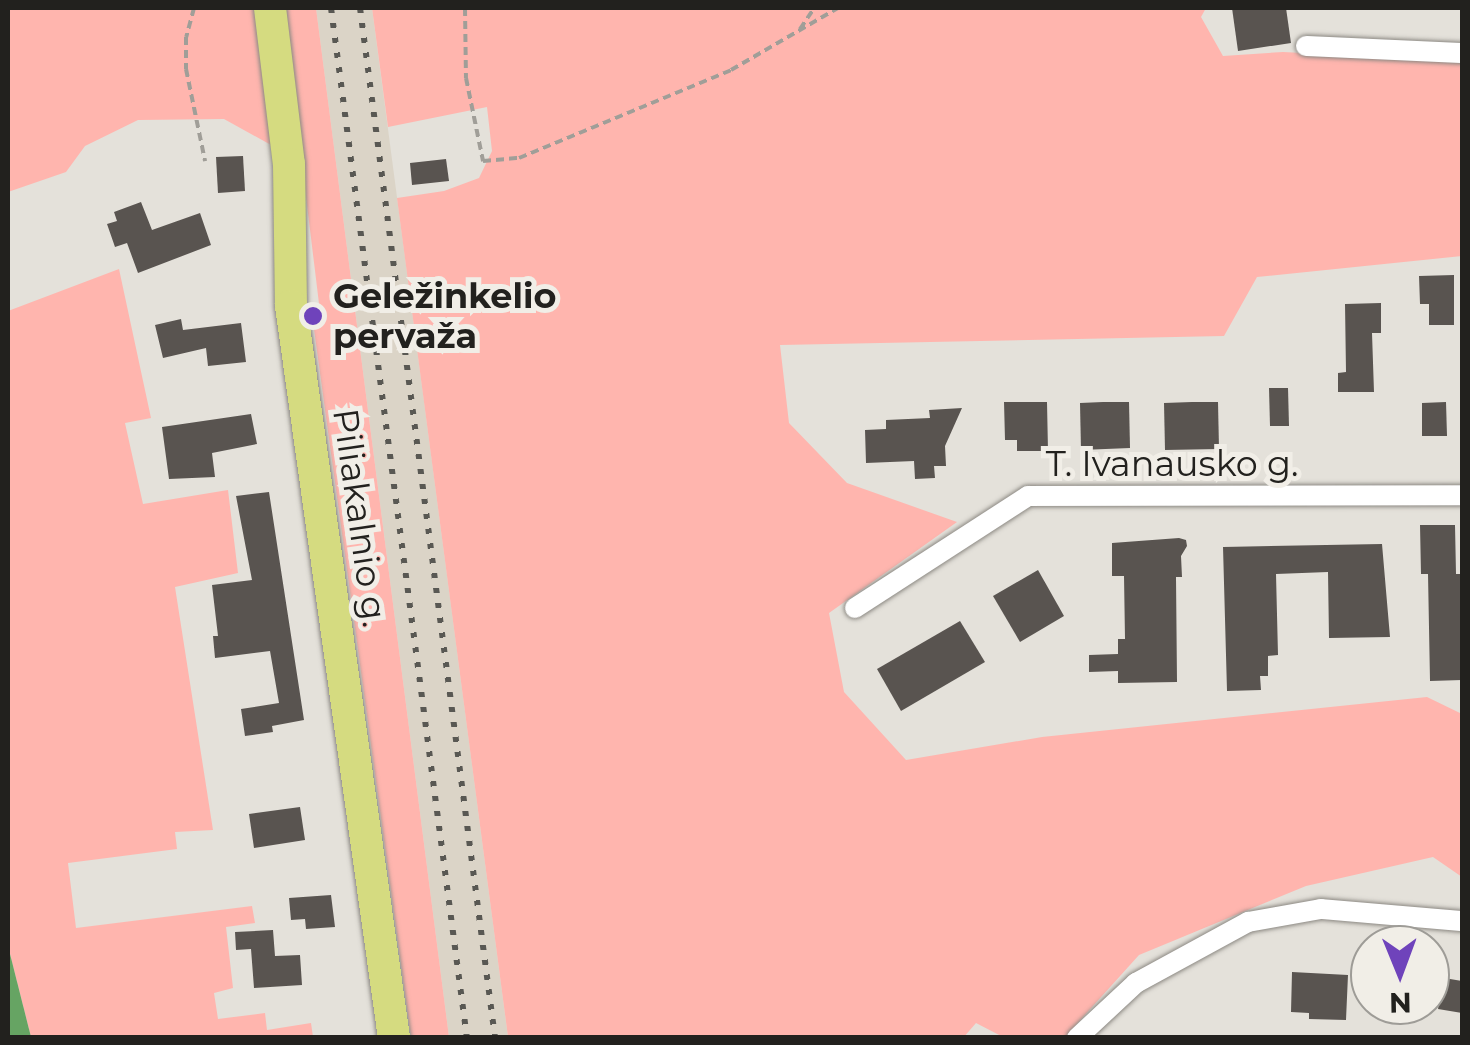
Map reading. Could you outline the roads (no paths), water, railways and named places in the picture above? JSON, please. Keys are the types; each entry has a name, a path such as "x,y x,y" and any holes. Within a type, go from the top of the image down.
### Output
{"main road":[{"name":"Piliakalnio g.","path":"270,8 290,164 291,306 394,1038"}],"street":[{"path":"1306,46 1462,53"},
{"name":"T. Ivanausko g.","path":"855,608 1028,496 1462,495"},
{"path":"1078,1038 1136,983 1248,922 1320,909 1462,921"}],"railway":[{"path":"331,8 467,1038"},
{"path":"360,8 495,1038"}],"place":[{"name":"Geležinkelio pervaža","path":"313,316"}]}
